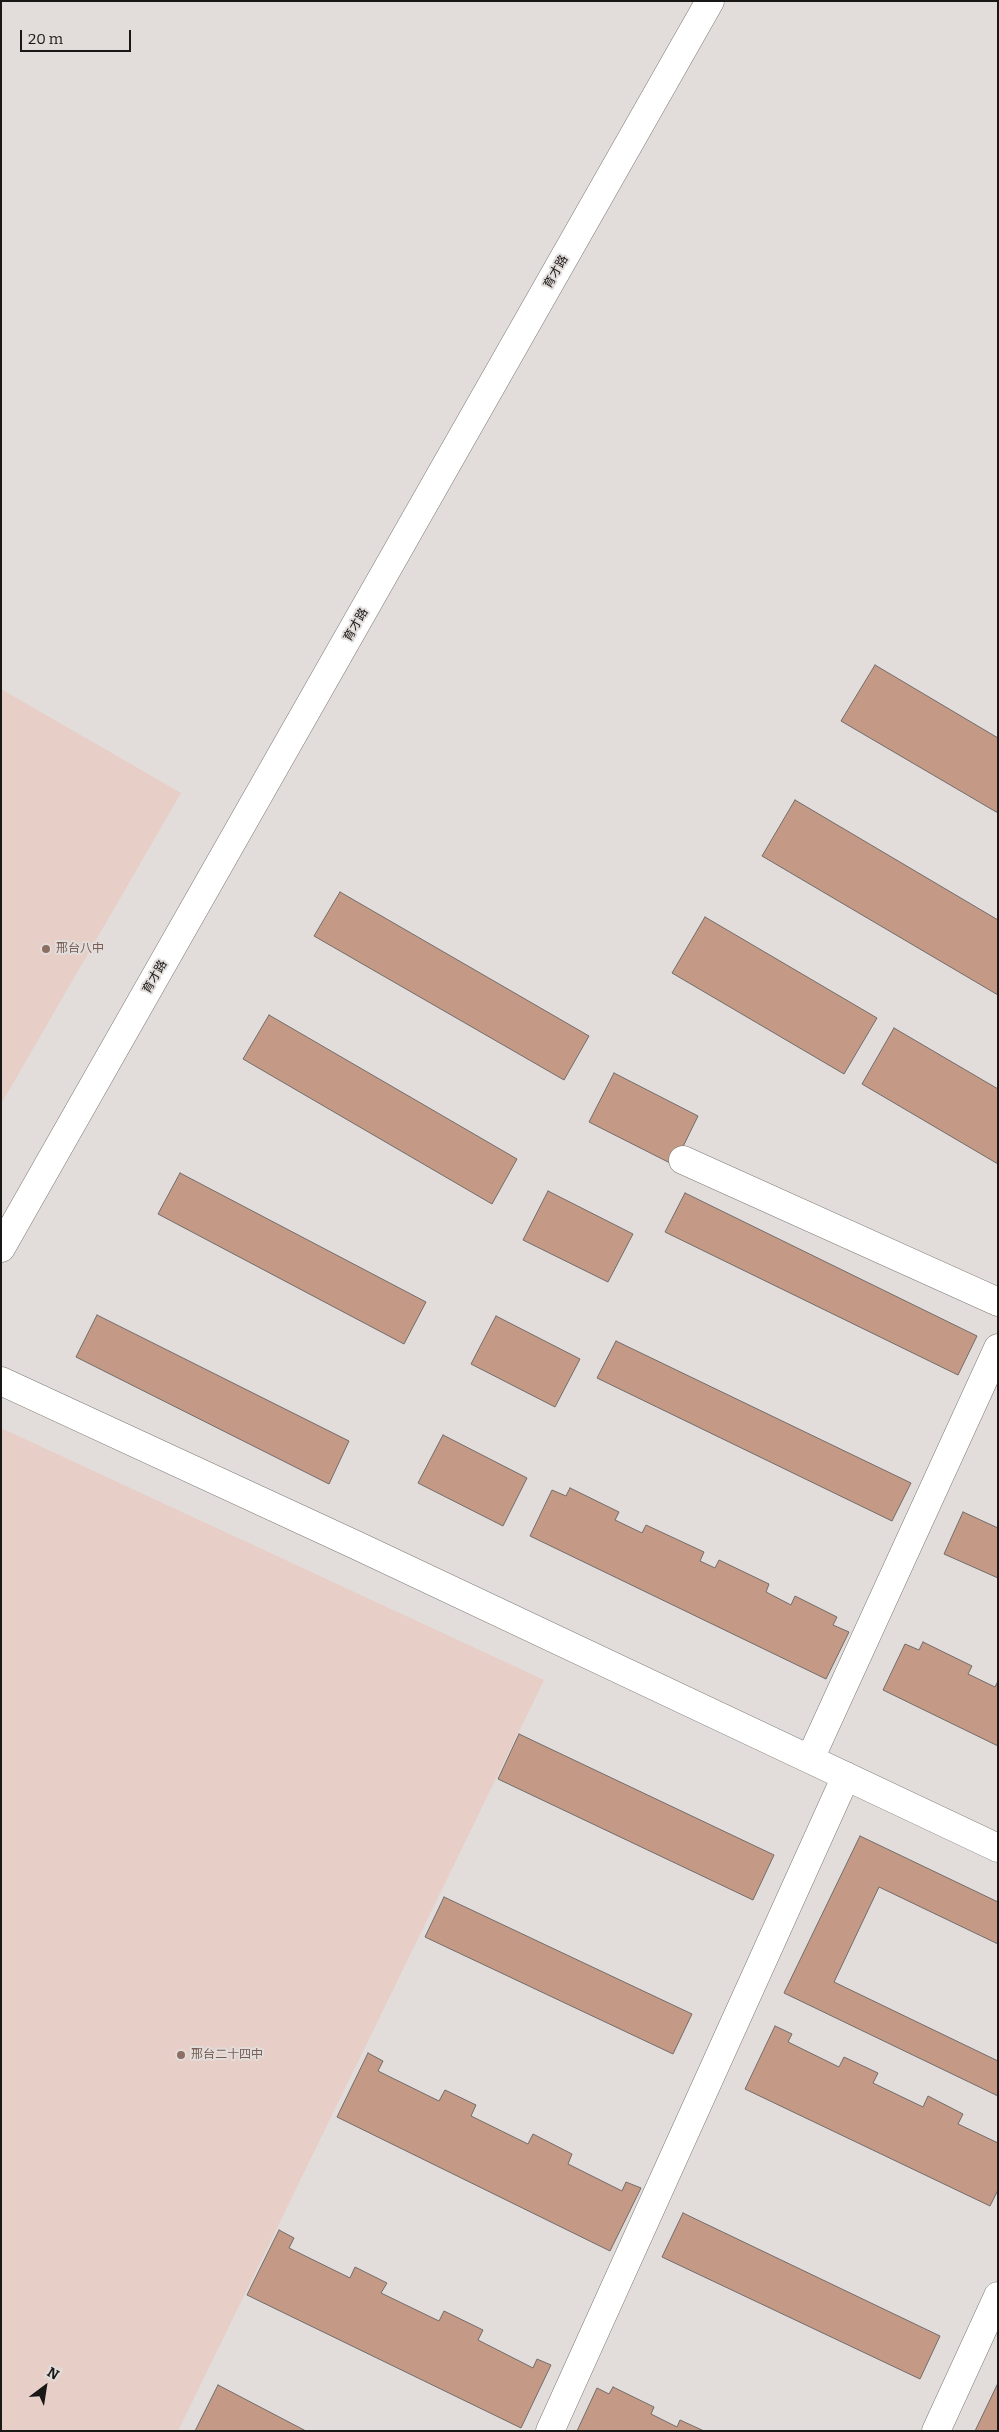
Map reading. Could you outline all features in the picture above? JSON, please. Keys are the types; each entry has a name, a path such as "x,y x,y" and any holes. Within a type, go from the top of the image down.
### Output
{"street":[{"name":"育才路","path":"1,1248 710,1"},
{"path":"683,1160 998,1302"},
{"path":"810,1759 998,1348"},
{"path":"1,1381 358,1546 998,1848"},
{"path":"550,2431 846,1776"},
{"path":"936,2431 998,2296"}],"shaded area":[{"name":"邢台八中","path":"1,689 181,793 1,1104"},
{"name":"邢台二十四中","path":"1,1428 544,1680 178,2431 1,2431"}],"building":[{"path":"875,665 998,738 998,813 841,721"},
{"path":"795,800 998,920 998,995 762,856"},
{"path":"340,892 589,1036 564,1080 314,936"},
{"path":"705,917 877,1018 844,1074 672,973"},
{"path":"269,1015 517,1159 492,1204 243,1059"},
{"path":"894,1028 998,1089 998,1164 862,1084"},
{"path":"614,1073 698,1116 674,1165 589,1122"},
{"path":"180,1173 426,1302 404,1344 158,1214"},
{"path":"548,1191 633,1234 608,1282 523,1240"},
{"path":"685,1193 977,1336 958,1375 665,1232"},
{"path":"97,1315 349,1441 329,1484 76,1357"},
{"path":"496,1316 580,1359 555,1407 471,1364"},
{"path":"616,1341 911,1483 892,1521 597,1378"},
{"path":"443,1435 527,1478 503,1526 418,1483"},
{"path":"570,1488 619,1512 615,1520 642,1533 646,1525 704,1552 700,1561 715,1568 719,1560 769,1584 766,1592 791,1605 795,1596 837,1617 833,1625 849,1632 826,1679 530,1536 552,1490 566,1496"},
{"path":"963,1512 998,1528 998,1578 944,1554"},
{"path":"923,1642 972,1666 968,1674 995,1687 998,1681 998,1746 883,1690 905,1644 919,1650"},
{"path":"519,1734 774,1855 753,1900 498,1779"},
{"path":"860,1836 998,1902 998,1944 879,1887 834,1982 998,2061 998,2096 784,1993"},
{"path":"444,1897 692,2014 673,2054 425,1937"},
{"path":"775,2026 792,2034 788,2042 839,2067 844,2057 878,2073 873,2083 923,2107 928,2096 963,2114 958,2124 998,2143 998,2190 990,2206 745,2089"},
{"path":"368,2053 383,2061 378,2071 439,2101 445,2090 476,2105 471,2116 528,2144 533,2134 572,2154 568,2164 622,2191 626,2182 641,2188 610,2251 337,2117"},
{"path":"683,2213 940,2336 920,2379 662,2257"},
{"path":"279,2230 294,2238 289,2248 350,2278 355,2267 387,2283 381,2293 439,2321 444,2311 483,2330 478,2340 533,2368 537,2359 551,2365 521,2428 247,2295"},
{"path":"998,2383 998,2431 975,2431"},
{"path":"218,2385 306,2431 195,2431"},
{"path":"613,2387 654,2407 651,2414 677,2427 680,2420 704,2431 577,2431 597,2388 609,2394"}],"place":[{"name":"邢台八中","path":"46,949"},
{"name":"邢台二十四中","path":"181,2055"}]}
